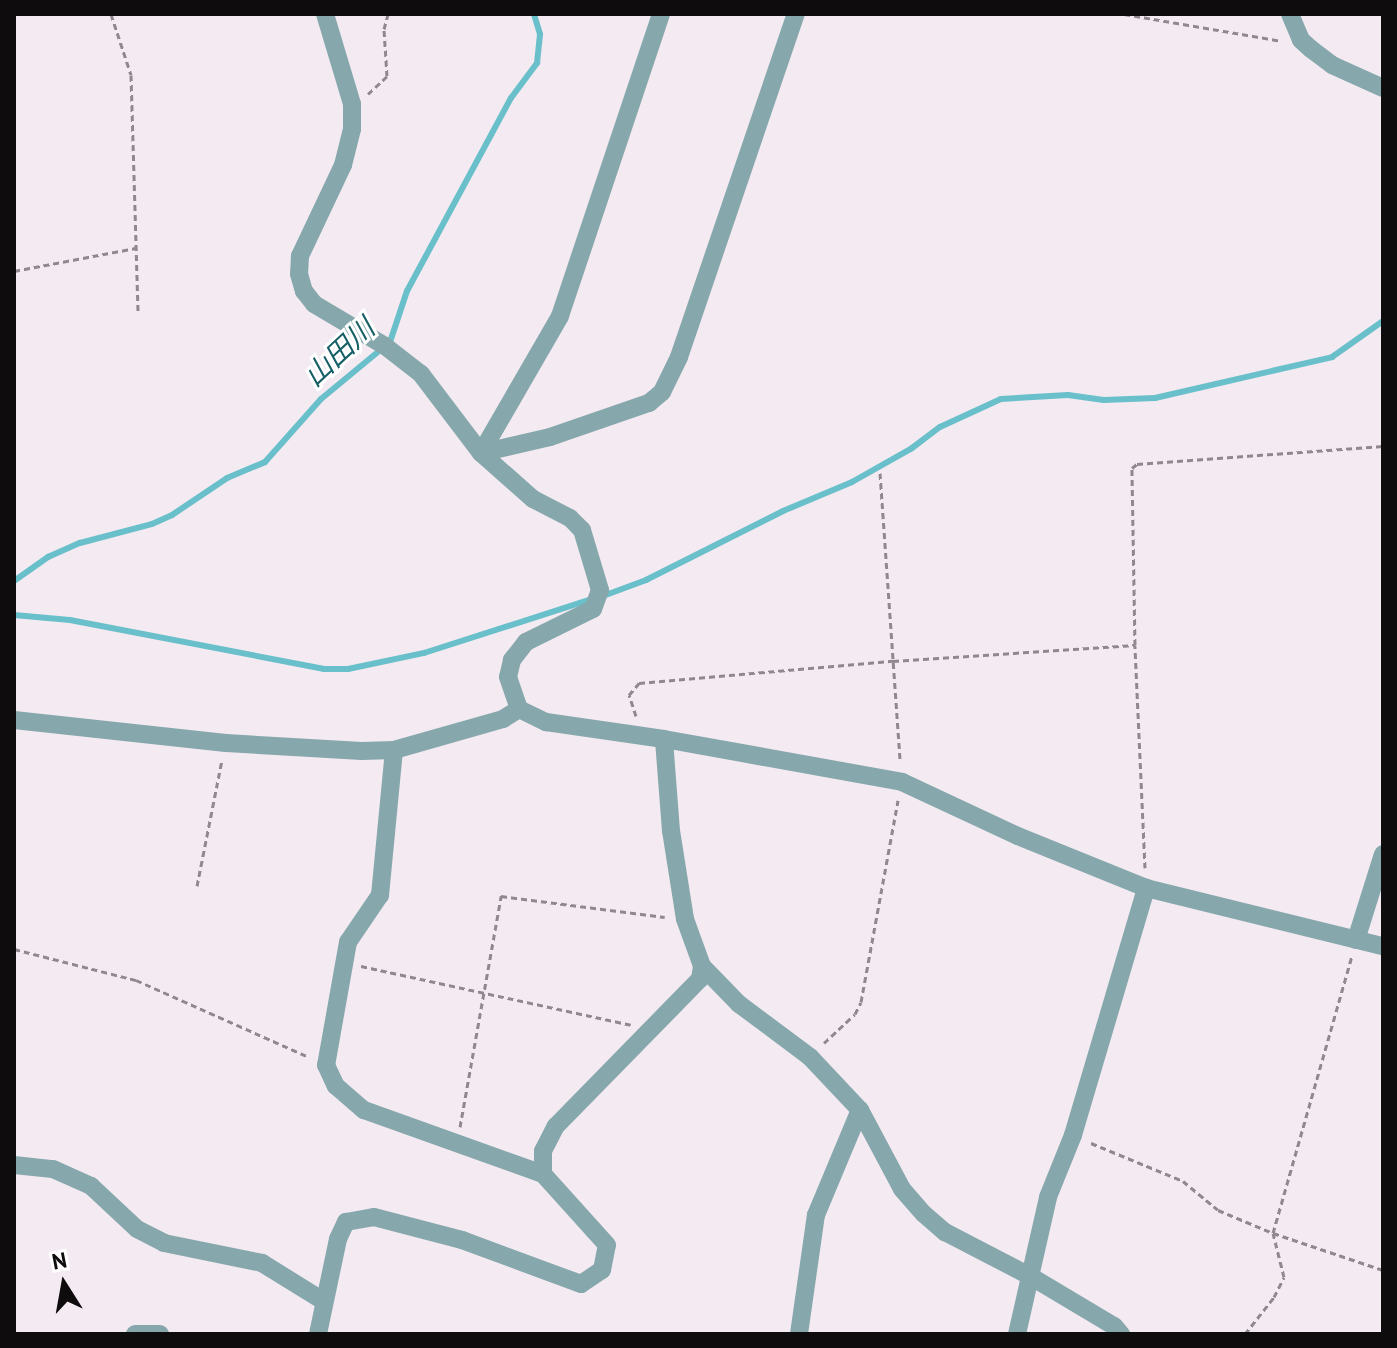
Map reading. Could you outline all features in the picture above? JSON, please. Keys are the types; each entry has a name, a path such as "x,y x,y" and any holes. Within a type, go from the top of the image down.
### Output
{"street":[{"path":"325,14 352,104 352,129 343,165 300,256 299,274 314,304 390,350 421,374 481,453 533,499 570,518 582,530 600,590 593,609 526,642 512,660 508,677 519,709 546,722 664,739 902,782 1018,836 1146,888 1383,946"},
{"path":"481,453 560,316 661,14"},
{"path":"481,453 550,437 649,403 662,392 679,357 796,14"},
{"path":"1290,14 1301,40 1332,65 1383,88"},
{"path":"14,720 226,743 394,750 503,719 519,709"},
{"path":"664,739 671,831 685,919 702,966 739,1004 810,1057 860,1110 902,1189 924,1214 945,1232 1030,1276 1114,1326 1121,1334"},
{"path":"318,1334 322,1300 338,1239 346,1222 374,1217 462,1240 581,1284 602,1270 607,1245 543,1174 364,1110 336,1086 326,1065 348,942 380,895 394,750"},
{"path":"1356,940 1383,854"},
{"path":"1017,1334 1048,1197 1073,1135 1146,888"},
{"path":"543,1174 543,1151 556,1126 700,979 702,966"},
{"path":"799,1334 816,1215 860,1110"},
{"path":"14,1165 53,1169 91,1186 137,1229 164,1243 262,1263 322,1300"},
{"path":"135,1334 160,1334"}],"path":[{"path":"111,14 131,75 138,311"},
{"path":"352,104 377,88 387,76 384,29 388,14"},
{"path":"1124,14 1291,42 1301,40"},
{"path":"14,271 136,248"},
{"path":"1146,888 1131,475 1137,464 1383,446"},
{"path":"643,736 629,695 639,683 893,661 1135,645"},
{"path":"197,886 226,743"},
{"path":"457,1142 501,896 685,919"},
{"path":"1245,1334 1274,1297 1284,1277 1273,1233 1356,940"},
{"path":"14,949 136,980 326,1065"},
{"path":"344,963 651,1029"},
{"path":"1073,1135 1183,1181 1218,1210 1273,1233 1383,1270"}],"waterway":[{"name":"山田川","path":"14,581 48,557 80,543 152,524 172,515 227,478 265,462 321,399 390,342 407,291 511,98 537,63 540,34 534,14"},
{"path":"603,596 646,580 783,511 852,482 912,448 940,427 1001,399 1068,395 1104,400 1155,398 1332,357 1383,321"},
{"path":"14,615 70,620 324,669 348,669 424,653 592,599"}]}
